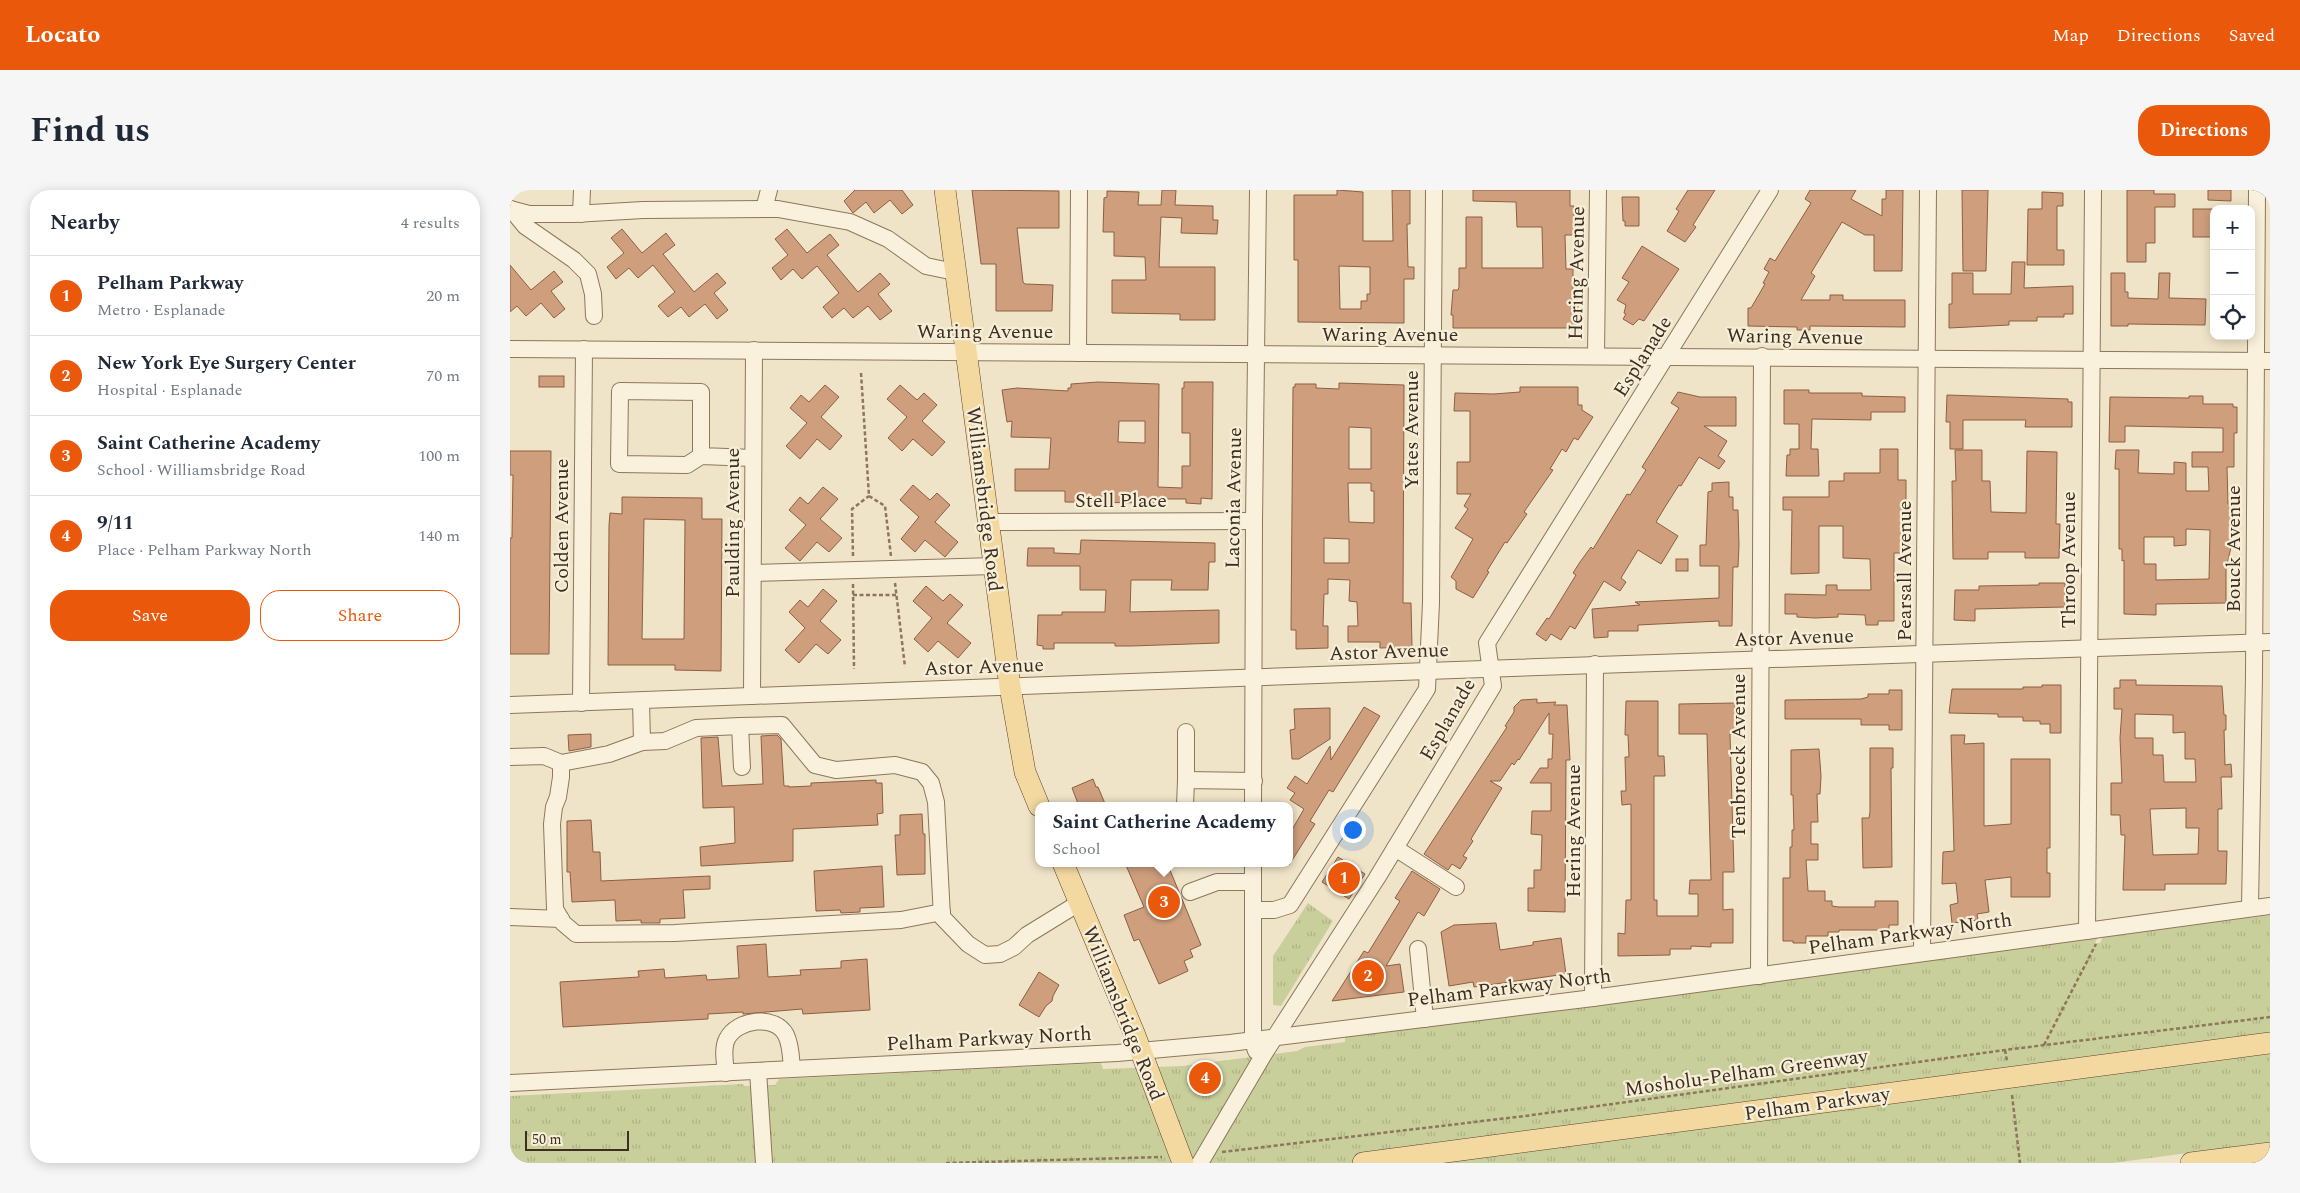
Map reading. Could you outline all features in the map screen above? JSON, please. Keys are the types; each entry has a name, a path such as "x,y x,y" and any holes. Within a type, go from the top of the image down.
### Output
{"main road":[{"name":"Williamsbridge Road","path":"945,190 1010,687 1025,772 1037,802"},
{"name":"Williamsbridge Road","path":"1065,867 1141,1052 1183,1163"},
{"name":"Pelham Parkway","path":"1363,1163 2270,1043"},
{"path":"2191,1163 2270,1153"}],"street":[{"path":"581,214 582,190"},
{"path":"764,209 769,190"},
{"path":"1078,353 1079,190"},
{"name":"Laconia Avenue","path":"1253,802 1252,678 1258,190"},
{"name":"Yates Avenue","path":"1428,670 1431,603 1434,190"},
{"name":"Hering Avenue","path":"1596,356 1598,190"},
{"name":"Esplanade","path":"1200,1163 1275,1038 1395,848 1493,686 1487,643 1770,190"},
{"name":"Pearsall Avenue","path":"1922,952 1928,190"},
{"name":"Throop Avenue","path":"2093,190 2089,648 2093,934"},
{"name":"Bouck Avenue","path":"2250,908 2262,642 2263,361 2257,190"},
{"path":"510,209 529,214 581,214 642,210 764,209 796,212 850,222 888,239 926,266 956,272"},
{"path":"510,209 525,226 574,260 588,274 593,294 594,316"},
{"name":"Waring Avenue","path":"510,349 1762,356 2263,361"},
{"name":"Colden Avenue","path":"581,703 584,349"},
{"name":"Paulding Avenue","path":"752,696 754,350"},
{"name":"Tenbroeck Avenue","path":"1759,976 1762,356"},
{"path":"701,456 701,392 620,391 619,464 687,465 701,456 754,458"},
{"name":"Stell Place","path":"988,522 1254,521"},
{"path":"753,573 994,566"},
{"name":"Astor Avenue","path":"510,706 1428,670 2262,642"},
{"name":"Hering Avenue","path":"1593,998 1595,664"},
{"name":"Esplanade","path":"1253,910 1274,910 1290,906 1427,689 1428,670"},
{"path":"641,701 642,742"},
{"path":"510,757 544,756 561,762 609,754 642,742 665,741 696,728 782,725 815,765 836,770 895,765 922,772 931,783 936,802 942,917 968,944 986,955 1000,954 1014,947 1034,931 1079,903"},
{"path":"740,726 742,767"},
{"path":"1185,802 1186,732"},
{"path":"561,762 562,777 554,807 552,824 555,909 561,919 576,934 676,933 901,920 942,912"},
{"path":"1186,780 1254,781"},
{"path":"1395,848 1456,887"},
{"path":"1253,867 1253,1041 1260,1063"},
{"path":"1190,892 1217,882 1253,882"},
{"name":"Pelham Parkway North","path":"510,1083 1141,1052 1253,1041 1759,976 1922,952 2093,934 2270,906"},
{"path":"510,918 561,919"},
{"path":"1418,949 1425,1020"},
{"path":"726,1073 724,1052 727,1039 732,1032 743,1024 761,1022 775,1025 786,1034 792,1069"},
{"path":"758,1071 764,1163"}],"path":[{"path":"861,373 870,496"},
{"path":"853,595 896,595"},
{"path":"2044,1045 2093,934"},
{"name":"Mosholu-Pelham Greenway","path":"1226,1152 1525,1116 2006,1050 2270,1017"},
{"path":"2006,1050 2008,1064"},
{"path":"2011,1091 2020,1163"},
{"path":"946,1163 1150,1158"}],"green space":[{"path":"1308,903 1333,921 1281,1006 1273,1005 1273,956"},
{"path":"2270,915 2270,1142 2113,1163 510,1163 510,1096 743,1084 744,1086 775,1085 779,1079 1101,1063 1103,1069 1182,1066 1297,1051 1305,1047 1345,1042 1345,1037 2098,937 2095,943 2100,943 2103,937"}],"building":[{"path":"855,190 902,190 913,205 902,214 890,200 874,213 866,202 853,213 844,201"},
{"path":"972,190 1059,191 1059,228 1017,228 1023,282 1025,284 1053,285 1052,311 996,311 996,264 981,264"},
{"path":"1162,190 1176,190 1175,205 1213,206 1213,220 1218,220 1217,234 1181,233 1182,218 1161,217 1159,267 1215,267 1215,320 1180,320 1180,314 1112,313 1112,280 1146,280 1145,257 1114,256 1114,232 1103,232 1104,198 1107,197 1107,191 1139,192 1138,205 1161,205"},
{"path":"1337,190 1363,192 1363,241 1393,241 1392,190 1410,190 1410,224 1407,224 1408,267 1414,267 1414,279 1404,279 1404,323 1298,322 1298,260 1294,260 1294,195 1337,195","holes":["1339,266 1370,267 1370,294 1367,294 1367,301 1361,301 1361,309 1340,309"]},
{"path":"1473,190 1570,190 1570,206 1574,206 1574,235 1565,235 1566,269 1573,269 1573,291 1576,291 1578,304 1577,328 1453,328 1453,315 1451,315 1453,290 1458,290 1459,287 1459,268 1466,268 1466,217 1482,217 1482,268 1543,268 1542,227 1517,227 1516,202 1473,201"},
{"path":"1688,190 1715,190 1693,225 1696,227 1685,242 1667,231 1679,211 1676,209"},
{"path":"1810,190 1856,190 1851,199 1882,216 1882,199 1886,199 1886,190 1903,190 1902,271 1874,271 1874,235 1865,235 1842,222 1811,273 1815,276 1801,300 1830,300 1830,295 1843,295 1843,300 1905,300 1905,327 1810,326 1810,330 1797,330 1797,327 1748,326 1748,308 1751,308 1765,284 1763,283 1769,272 1764,269 1770,258 1775,261 1811,203 1805,199"},
{"path":"1962,190 1988,190 1986,271 1963,271"},
{"path":"2127,190 2154,190 2154,194 2175,194 2175,207 2155,207 2155,243 2146,243 2146,262 2127,262"},
{"path":"2208,190 2231,190 2231,201 2208,200"},
{"path":"2042,192 2063,193 2063,206 2057,206 2057,250 2064,250 2064,265 2027,265 2028,209 2042,209"},
{"path":"1622,197 1639,197 1639,226 1625,226"},
{"path":"2193,209 2210,209 2210,237 2193,237"},
{"path":"622,229 642,253 666,233 675,245 663,254 694,292 717,273 726,283 714,293 728,310 717,319 705,304 689,317 681,307 668,317 658,306 675,292 653,265 638,278 629,268 616,279 607,267 624,253 611,238"},
{"path":"787,229 807,253 830,234 839,245 827,255 858,292 880,273 890,284 878,294 892,311 880,320 868,306 853,318 844,308 832,318 823,307 839,293 817,266 802,279 793,269 781,280 772,268 788,255 775,239"},
{"path":"1642,246 1679,269 1644,321 1639,319 1633,325 1623,319 1626,314 1624,313 1626,305 1617,300 1629,282 1622,278"},
{"path":"2012,262 2025,262 2024,288 2073,286 2073,314 2064,314 2064,317 2037,317 2037,321 2009,321 2009,325 1949,328 1949,304 1952,304 1952,273 1973,273 1973,294 2011,294"},
{"path":"510,265 531,290 554,271 563,282 551,291 565,309 554,318 541,303 526,316 517,306 510,312"},
{"path":"2111,273 2125,273 2125,292 2128,292 2128,298 2158,299 2159,273 2170,273 2169,298 2206,299 2205,325 2128,324 2128,326 2111,326"},
{"path":"539,376 564,376 564,387 539,387"},
{"path":"1098,382 1159,384 1158,487 1182,488 1182,466 1190,466 1190,433 1182,433 1182,388 1184,388 1184,382 1213,382 1212,499 1201,498 1201,504 1186,503 1186,499 1158,499 1158,503 1065,502 1065,491 1015,491 1015,469 1049,469 1051,438 1011,437 1012,421 1007,422 1002,390 1017,388 1068,391 1068,388 1071,388 1071,384","holes":["1119,421 1145,421 1145,443 1118,442"]},
{"path":"1339,383 1404,385 1403,603 1411,603 1412,647 1380,648 1380,642 1348,642 1348,626 1358,626 1357,602 1349,601 1350,580 1328,579 1328,594 1324,594 1323,626 1328,626 1328,648 1296,649 1296,630 1291,630 1293,387 1295,387 1295,384 1316,384 1316,388 1339,389","holes":["1349,427 1371,428 1371,469 1349,469","1348,483 1371,483 1371,491 1374,491 1374,523 1349,522","1324,538 1349,539 1349,563 1324,563"]},
{"path":"825,385 839,397 821,417 842,436 830,450 817,439 800,459 786,446 807,423 790,408 801,395 809,402"},
{"path":"900,385 917,400 924,393 937,405 922,421 945,442 932,456 913,439 902,451 888,438 907,417 887,399"},
{"path":"1520,387 1578,387 1578,405 1582,405 1582,410 1593,417 1578,440 1574,438 1566,452 1562,449 1550,469 1553,470 1524,512 1527,514 1507,543 1505,542 1473,598 1456,589 1456,581 1451,577 1473,539 1455,528 1468,509 1464,506 1471,494 1457,494 1457,462 1470,462 1470,411 1454,411 1455,393 1494,394 1520,392"},
{"path":"1784,390 1809,390 1809,393 1862,393 1862,396 1905,397 1905,412 1871,412 1871,420 1812,419 1811,449 1818,449 1819,476 1786,476 1787,455 1790,455 1790,449 1799,449 1799,424 1784,424"},
{"path":"1678,392 1700,397 1736,397 1736,426 1704,426 1727,441 1718,456 1725,461 1719,469 1699,457 1665,507 1656,522 1678,536 1661,564 1638,550 1621,578 1626,582 1620,591 1604,581 1575,629 1570,626 1561,640 1551,634 1546,641 1536,634 1547,618 1549,619 1576,575 1573,573 1580,562 1591,547 1593,549 1627,494 1630,495 1646,470 1642,467 1679,408 1671,403"},
{"path":"1947,395 2068,399 2068,402 2072,402 2072,427 2025,427 2026,420 1963,420 1963,449 1950,449 1950,422 1946,422"},
{"path":"2189,396 2203,396 2203,404 2233,404 2233,407 2237,407 2237,433 2234,433 2234,467 2227,467 2228,504 2236,504 2236,519 2233,519 2232,543 2226,569 2226,603 2156,604 2156,615 2124,614 2124,560 2122,561 2122,549 2119,549 2119,469 2115,469 2116,450 2139,450 2138,473 2174,474 2174,462 2186,463 2186,491 2209,491 2208,467 2192,467 2192,452 2223,452 2223,428 2125,426 2125,442 2109,442 2110,397 2189,398","holes":["2186,529 2210,530 2209,579 2156,580 2156,564 2144,564 2144,537 2174,537 2174,546 2186,545"]},
{"path":"1880,449 1898,449 1898,480 1906,480 1906,550 1903,550 1903,553 1894,553 1894,621 1878,621 1878,625 1866,625 1865,615 1838,614 1838,617 1815,618 1797,617 1797,614 1785,614 1785,594 1826,595 1826,585 1837,585 1837,590 1871,590 1870,559 1843,558 1843,526 1819,526 1819,573 1791,574 1792,510 1783,510 1783,497 1829,497 1829,481 1844,481 1844,473 1880,473"},
{"path":"1955,450 1982,450 1982,481 1990,481 1991,512 2026,513 2027,451 2057,452 2056,524 2060,524 2059,558 2025,558 2025,552 1988,552 1988,559 1953,559 1952,481 1956,481"},
{"path":"510,451 551,451 549,654 510,654 510,538 512,538 513,475 510,475"},
{"path":"1729,482 1729,497 1733,497 1733,510 1738,510 1739,545 1738,567 1733,567 1732,626 1719,626 1719,621 1638,625 1638,631 1608,631 1608,637 1594,638 1592,609 1640,605 1635,602 1719,598 1719,566 1700,566 1700,545 1706,545 1708,492 1712,491 1712,483"},
{"path":"913,485 930,500 937,493 950,505 935,522 958,542 945,557 925,540 915,552 901,539 919,517 900,500"},
{"path":"823,487 838,499 820,519 842,538 829,552 817,542 800,561 785,548 806,525 789,510 800,497 808,504"},
{"path":"622,497 702,498 702,519 722,519 721,671 675,670 675,665 608,665 610,513 622,514","holes":["644,519 685,520 684,639 642,639"]},
{"path":"1081,540 1215,543 1215,562 1209,562 1208,590 1171,590 1172,580 1131,580 1130,612 1219,610 1219,643 1115,646 1115,643 1054,643 1054,649 1043,649 1043,646 1037,645 1038,615 1062,615 1062,612 1105,612 1106,590 1080,590 1080,566 1027,566 1028,548 1054,548 1054,553 1080,554"},
{"path":"1676,559 1688,559 1688,571 1676,571"},
{"path":"2039,583 2065,583 2065,607 1975,609 1975,621 1954,620 1955,590 1979,590 1979,586 2039,585"},
{"path":"926,586 943,601 950,594 963,605 947,623 971,643 958,658 938,641 928,652 914,639 932,618 913,601"},
{"path":"823,589 837,601 820,621 841,640 828,654 816,644 799,663 785,650 805,628 789,612 800,600 808,607"},
{"path":"2120,680 2136,680 2136,685 2222,686 2224,715 2226,715 2226,730 2224,730 2225,765 2231,764 2232,777 2221,777 2222,809 2218,809 2218,851 2227,851 2226,884 2165,884 2165,890 2123,890 2125,835 2121,835 2120,815 2111,815 2111,783 2122,783 2120,738 2122,709 2114,709 2114,688 2120,688","holes":["2135,714 2173,715 2173,733 2185,732 2185,759 2195,759 2196,782 2164,782 2163,755 2153,755 2153,738 2135,738","2186,808 2186,828 2199,828 2198,854 2153,855 2150,809"]},
{"path":"2042,685 2061,685 2061,733 2050,733 2050,724 2040,724 2040,721 2023,721 2023,717 1998,717 1998,714 1949,713 1952,689 2023,689 2023,687 2042,687"},
{"path":"1889,690 1902,690 1902,730 1889,730 1889,725 1861,725 1861,719 1785,719 1785,700 1861,699 1868,697 1868,694 1889,694"},
{"path":"1537,699 1537,703 1556,702 1554,705 1567,705 1570,760 1566,760 1565,912 1528,911 1528,888 1534,888 1534,870 1541,870 1542,835 1531,834 1532,811 1551,811 1551,783 1530,783 1540,768 1548,768 1548,759 1552,759 1553,734 1549,734 1549,713 1519,760 1514,765 1512,763 1500,781 1490,781 1502,788 1471,839 1473,841 1463,856 1467,858 1460,869 1452,864 1448,870 1424,854 1507,727 1505,726 1514,712 1514,707 1521,700"},
{"path":"1626,701 1658,701 1658,756 1664,756 1665,776 1654,776 1654,900 1657,900 1657,916 1698,916 1698,894 1689,894 1690,880 1711,880 1707,734 1679,734 1679,704 1735,703 1735,734 1730,734 1734,872 1723,872 1723,910 1733,909 1733,943 1711,943 1711,947 1691,946 1691,949 1670,949 1670,955 1618,956 1618,933 1625,934 1626,900 1631,900 1631,804 1622,805 1621,791 1626,791 1625,757 1629,757 1628,735 1625,735"},
{"path":"1364,707 1380,716 1333,792 1329,790 1310,821 1315,824 1293,859 1293,828 1304,809 1290,800 1295,793 1287,788 1295,776 1307,784 1330,746 1331,760"},
{"path":"1330,708 1330,739 1299,759 1292,759 1290,730 1295,729 1294,709"},
{"path":"591,734 591,747 569,751 568,735"},
{"path":"777,735 781,739 784,786 811,786 811,783 876,780 876,783 882,783 883,813 877,814 878,825 793,829 793,861 701,866 700,847 735,843 734,807 703,808 701,738 718,737 722,786 763,784 761,736"},
{"path":"1951,735 1965,735 1964,744 1984,743 1984,826 2011,824 2011,759 2050,759 2050,848 2047,848 2047,873 2050,873 2050,897 2011,897 2011,877 1985,880 1989,912 1977,914 1978,920 1952,923 1950,905 1958,903 1956,883 1942,884 1943,852 1954,851"},
{"path":"1870,748 1893,748 1893,768 1891,768 1892,867 1863,868 1862,818 1869,818 1870,812"},
{"path":"1819,749 1821,776 1820,794 1817,794 1818,822 1811,822 1811,844 1818,844 1818,860 1806,860 1808,891 1825,891 1825,901 1832,901 1832,906 1839,907 1875,907 1875,901 1898,901 1898,925 1889,925 1889,930 1839,930 1839,932 1828,932 1828,936 1806,936 1806,943 1793,943 1793,941 1783,941 1783,878 1790,878 1790,847 1792,847 1792,830 1794,830 1793,795 1791,795 1791,750"},
{"path":"1093,779 1104,802 1077,802 1072,788"},
{"path":"922,814 923,834 925,834 925,874 897,875 895,835 900,835 900,815"},
{"path":"591,820 593,852 600,852 601,881 710,876 710,889 683,890 685,918 660,919 660,923 641,923 641,920 616,921 615,900 572,902 570,872 567,872 567,821"},
{"path":"1338,857 1365,874 1349,899 1322,882"},
{"path":"882,866 884,907 860,908 860,912 841,913 840,910 816,911 814,871"},
{"path":"1127,867 1169,867 1201,945 1190,950 1193,957 1184,961 1188,971 1159,984 1139,939 1134,941 1124,915 1144,907"},
{"path":"1412,871 1440,889 1424,916 1418,912 1386,966 1400,964 1404,992 1332,1001 1364,951 1368,953 1400,901 1395,898"},
{"path":"1496,923 1500,950 1561,938 1566,974 1474,987 1473,982 1449,986 1441,932 1454,925"},
{"path":"766,944 768,977 801,975 800,970 841,968 841,961 867,959 870,1010 803,1014 802,1009 743,1014 743,1012 708,1014 708,1019 563,1027 560,982 639,977 638,971 664,969 665,978 706,975 707,980 739,978 737,946"},
{"path":"1039,972 1059,985 1052,1001 1046,1006 1039,1017 1019,1005"}],"place":[{"name":"Pelham Parkway","path":"1344,878"},
{"name":"Saint Catherine Academy","path":"1164,902"},
{"name":"New York Eye Surgery Center","path":"1368,976"},
{"name":"9/11","path":"1205,1078"}]}
